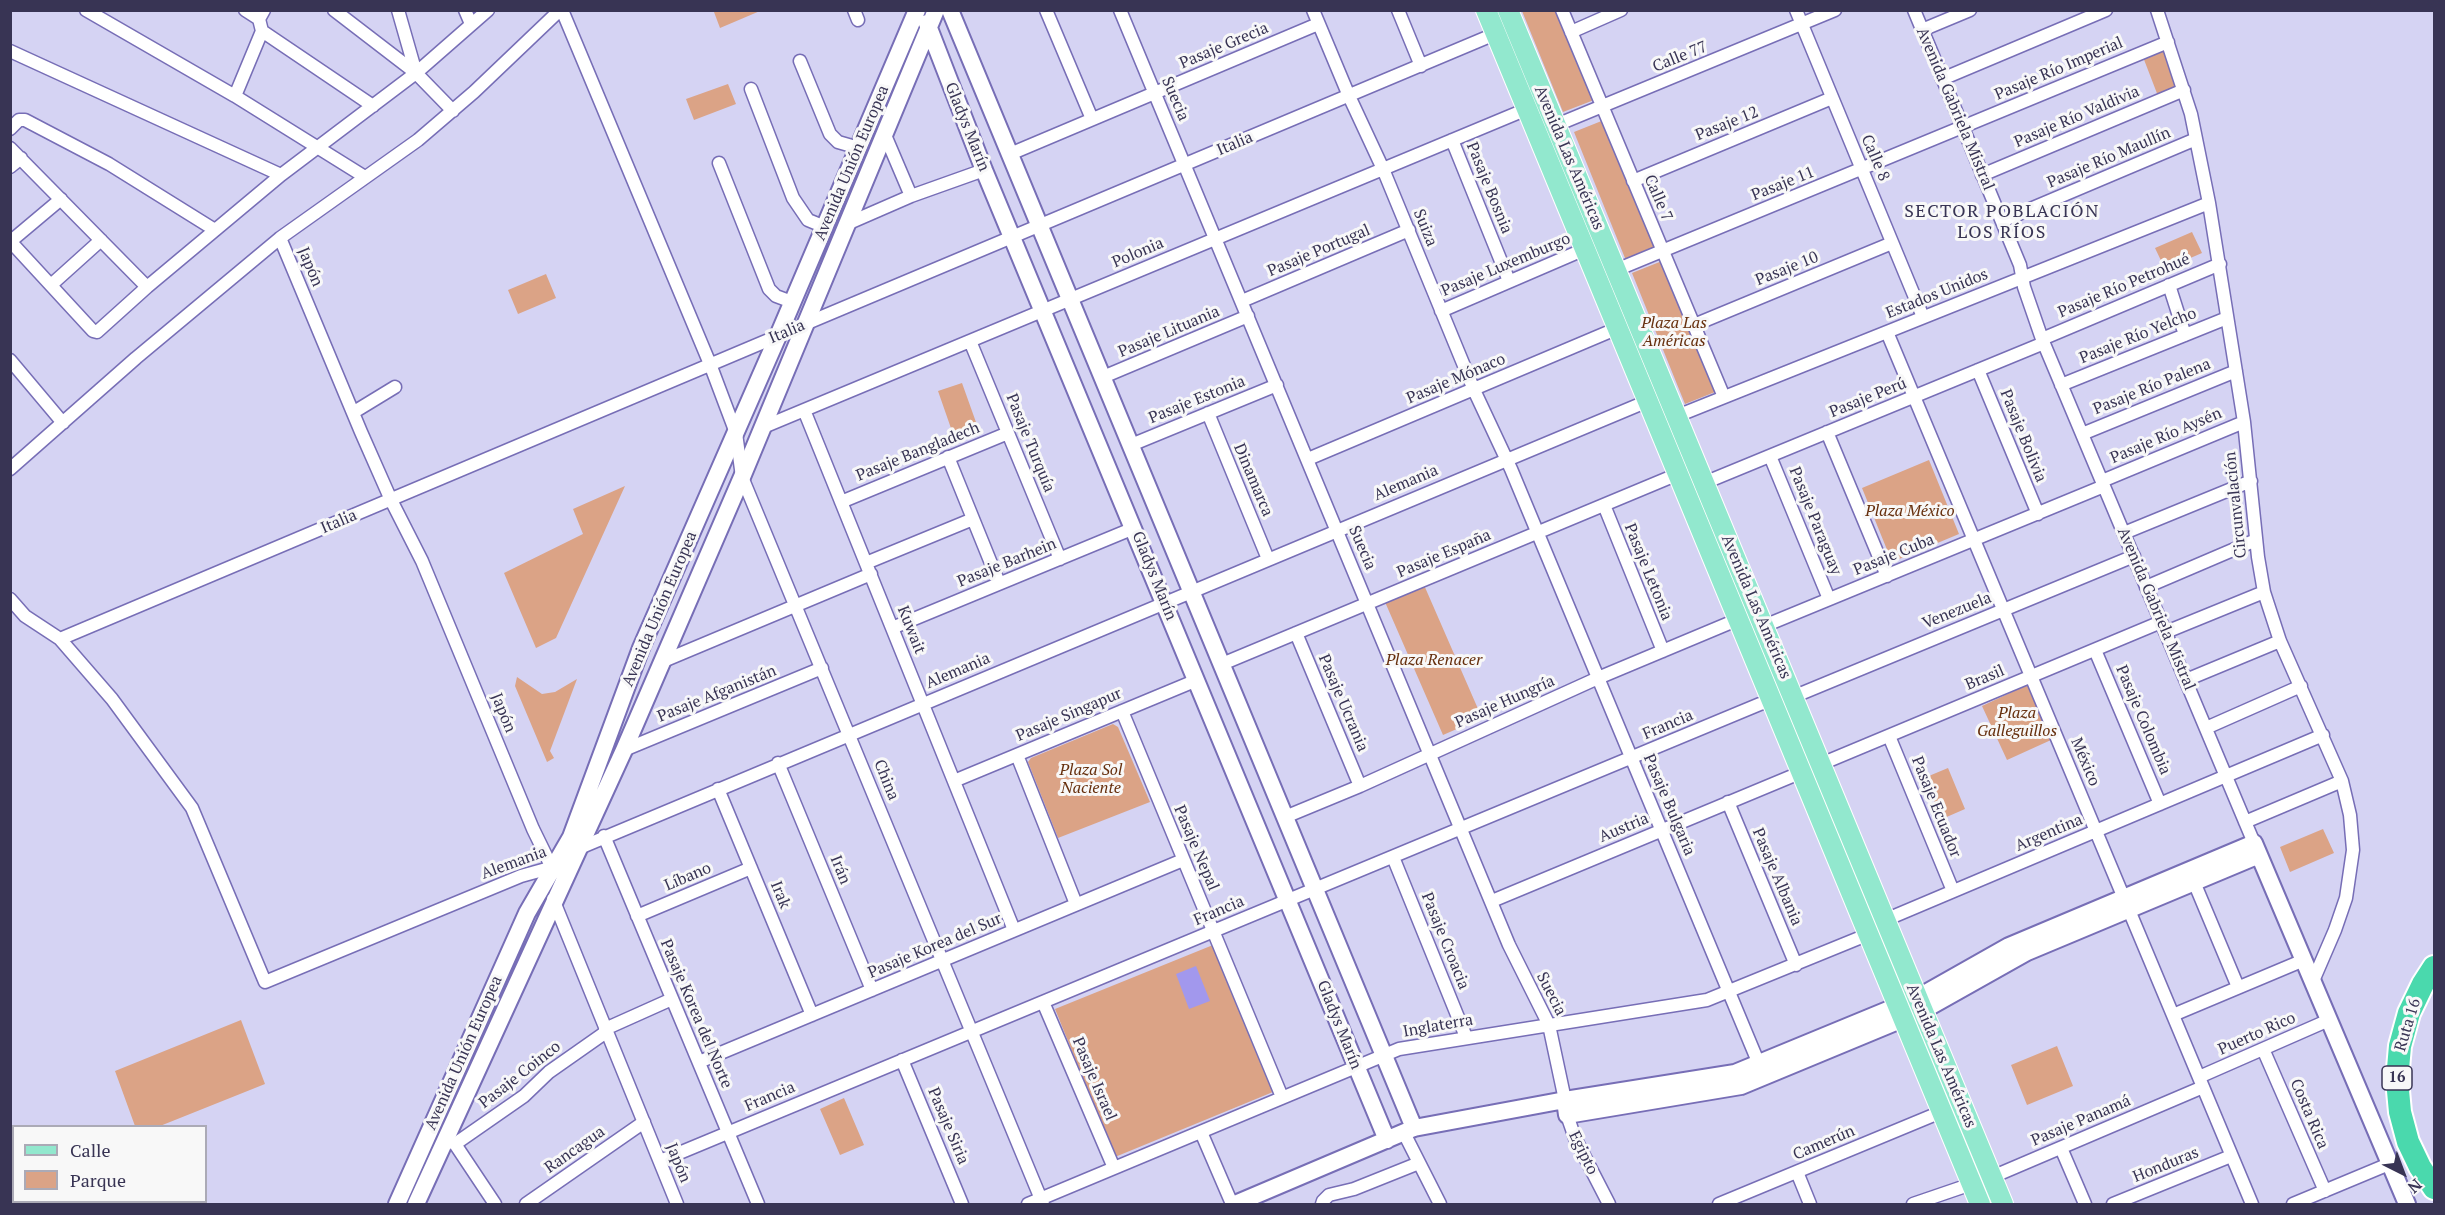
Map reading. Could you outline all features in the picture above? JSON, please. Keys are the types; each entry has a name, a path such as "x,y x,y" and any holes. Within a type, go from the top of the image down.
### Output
{"highway":[{"name":"Ruta 16","path":"2434,967 2415,997 2409,1013 2400,1046 2397,1080 2400,1112 2408,1142 2420,1167 2434,1188"}],"main road":[{"name":"Avenida Las Américas","path":"1486,10 1980,1204"},
{"name":"Avenida Las Américas","path":"1511,18 2003,1204"}],"street":[{"path":"86,10 235,96 365,177"},
{"path":"245,10 262,20 373,105"},
{"path":"334,10 416,73 453,111"},
{"path":"398,10 416,73"},
{"path":"465,10 471,24"},
{"path":"61,199 11,241 95,332 281,175 416,73 488,10"},
{"path":"10,469 136,358 280,238 418,140 453,111 561,10"},
{"name":"China","path":"561,10 710,364 736,433 742,477 1042,1202"},
{"name":"Avenida Unión Europea","path":"397,1204 527,913 571,837 641,648 778,336 917,10"},
{"name":"Gladys Marín","path":"924,10 928,29 984,170 1387,1140"},
{"name":"Avenida Unión Europea","path":"416,1204 449,1142 553,902 624,750 742,477 936,10"},
{"name":"Gladys Marín","path":"950,10 1384,1055 1409,1131"},
{"path":"1046,10 1092,119"},
{"name":"Suecia","path":"1120,10 1518,966 1549,1025 1566,1107"},
{"name":"Suiza","path":"1313,10 1409,230 1474,390 1506,459"},
{"path":"1398,10 1421,66"},
{"name":"Calle 7","path":"1562,10 1724,397"},
{"path":"1571,32 1622,10"},
{"name":"Calle 8","path":"1796,10 1923,317"},
{"name":"Calle 77","path":"1537,134 1835,10"},
{"name":"Avenida Gabriela Mistral","path":"1914,10 2020,265 2022,278 2043,341 2061,385 2407,1204"},
{"path":"1922,30 1970,10"},
{"path":"1942,79 2106,10"},
{"name":"Circunvalación","path":"2157,10 2184,90 2209,203 2244,422 2256,540 2264,592 2280,641 2342,781 2352,832 2349,882 2336,930 2313,981"},
{"name":"Italia","path":"60,639 1496,34 1511,18"},
{"path":"235,96 262,20"},
{"name":"Pasaje Grecia","path":"1010,154 1318,24"},
{"name":"Pasaje Río Imperial","path":"1963,128 2168,42"},
{"path":"10,51 281,175"},
{"path":"800,61 830,135 838,142 858,148"},
{"path":"751,89 793,198 808,220 825,227"},
{"name":"Pasaje Río Valdivia","path":"1982,175 2184,90"},
{"name":"Pasaje 12","path":"1633,181 1832,99"},
{"name":"Polonia","path":"761,428 1527,109"},
{"path":"10,129 19,120 25,120 109,164 215,230"},
{"name":"Pasaje 11","path":"1616,270 1963,128"},
{"path":"885,135 911,196"},
{"name":"Pasaje Río Maullín","path":"2002,221 2196,139"},
{"name":"Pasaje Bosnia","path":"1452,140 1509,281"},
{"path":"10,148 147,286"},
{"path":"10,166 21,158"},
{"path":"719,164 769,289 776,296 792,302"},
{"path":"849,223 911,196 984,170"},
{"name":"Estados Unidos","path":"1677,416 2209,203"},
{"name":"Pasaje Portugal","path":"1242,301 1409,230"},
{"name":"Japón","path":"280,238 391,500 422,561 533,829 554,869 553,902 677,1204"},
{"path":"51,285 101,240"},
{"name":"Pasaje 10","path":"1694,325 1893,243"},
{"name":"Pasaje Luxemburgo","path":"1441,311 1585,249"},
{"name":"Pasaje Río Petrohué","path":"2043,341 2220,264"},
{"path":"2169,285 2185,335"},
{"name":"Pasaje Lituania","path":"1103,377 1248,316"},
{"name":"Pasaje Río Yelcho","path":"2061,385 2228,318"},
{"name":"Pasaje Mónaco","path":"1308,459 1618,328"},
{"name":"México","path":"1887,332 2252,1204"},
{"name":"Pasaje Turquía","path":"970,341 1060,559"},
{"name":"Pasaje Perú","path":"1704,483 2043,341"},
{"path":"10,360 63,423"},
{"name":"Pasaje Bolivia","path":"1978,370 2038,514"},
{"name":"Pasaje Río Palena","path":"2082,434 2236,370"},
{"name":"Pasaje Estonia","path":"1131,445 1276,385"},
{"path":"354,412 396,387"},
{"name":"Alemania","path":"60,639 112,699 192,808 265,982 521,876 554,869 580,846 1667,393"},
{"name":"Kuwait","path":"804,410 1014,930"},
{"name":"Dinamarca","path":"1208,413 1268,559"},
{"name":"Pasaje Río Aysén","path":"2103,484 2244,422"},
{"path":"1827,432 1887,576"},
{"name":"Pasaje Bangladech","path":"841,501 1008,433"},
{"name":"Pasaje Paraguay","path":"1770,456 1829,600"},
{"path":"948,458 999,583"},
{"name":"Pasaje Bulgaria","path":"1506,459 1759,1064"},
{"name":"Pasaje España","path":"1221,664 1678,474"},
{"path":"2124,533 2251,481"},
{"name":"Pasaje Cuba","path":"1764,626 2038,514 2103,484"},
{"name":"Pasaje Letonia","path":"1604,505 1663,651"},
{"path":"661,662 795,604 973,519"},
{"name":"Pasaje Barhein","path":"892,628 1134,528"},
{"path":"2146,586 2256,540"},
{"name":"Venezuela","path":"1793,696 2133,556"},
{"name":"Brasil","path":"1821,764 2095,650 2264,592"},
{"path":"10,599 25,616 60,639"},
{"name":"Pasaje Hungría","path":"1285,817 1360,786 1598,678 1738,619"},
{"name":"Pasaje Ucrania","path":"1296,633 1360,786"},
{"path":"2186,680 2280,641"},
{"name":"Pasaje Colombia","path":"2095,650 2160,804"},
{"name":"Pasaje Afganistán","path":"624,750 822,668"},
{"name":"Pasaje Singapur","path":"954,781 1197,680"},
{"path":"2206,728 2301,686"},
{"name":"Francia","path":"660,1161 1772,700 1793,696"},
{"name":"Pasaje Nepal","path":"1122,711 1282,1097"},
{"name":"Argentina","path":"1885,920 2323,735"},
{"name":"Pasaje Ecuador","path":"1889,736 1953,891"},
{"path":"1017,754 1076,904"},
{"name":"Irán","path":"778,763 872,990"},
{"name":"Austria","path":"1492,902 1802,772"},
{"path":"2246,822 2342,781"},
{"name":"Irak","path":"718,789 812,1015"},
{"name":"Pasaje Albania","path":"1728,802 1796,965"},
{"name":"Pasaje Korea del Norte","path":"604,836 758,1204"},
{"path":"2126,903 2194,882 2257,849"},
{"path":"1201,1132 1233,1204 1409,1131 1566,1107 1741,1086 1807,1052 1920,1004 2126,903 2257,849"},
{"name":"Pasaje Croacia","path":"1393,857 1466,1037"},
{"name":"Pasaje Korea del Sur","path":"699,1062 1183,860"},
{"name":"Líbano","path":"637,916 751,868"},
{"path":"2194,882 2238,987"},
{"name":"Inglaterra","path":"1028,1204 1042,1202 1114,1168 1410,1045 1698,1001 1729,993 1869,934"},
{"path":"2173,1015 2304,960"},
{"name":"Pasaje Coinco","path":"449,1142 524,1096 549,1072 606,1030 672,999"},
{"name":"Pasaje Israel","path":"1043,1002 1114,1168"},
{"name":"Puerto Rico","path":"2201,1082 2264,1049 2329,1020"},
{"name":"Costa Rica","path":"2264,1049 2325,1191"},
{"path":"1566,1107 1735,1073 1759,1064 1807,1052"},
{"name":"Pasaje Siria","path":"903,1060 963,1204"},
{"name":"Pasaje Panamá","path":"1913,1204 1992,1177 2061,1148 2201,1082"},
{"name":"Egipto","path":"1566,1107 1575,1138 1609,1204"},
{"name":"Camerún","path":"1719,1204 1941,1112"},
{"name":"Rancagua","path":"526,1204 644,1122"},
{"path":"1409,1131 1434,1203"},
{"path":"449,1142 495,1204"},
{"path":"2061,1148 2085,1204"},
{"name":"Honduras","path":"2113,1204 2231,1155"},
{"path":"1322,1204 1329,1195 1354,1189 1419,1163"},
{"path":"2293,1204 2390,1164"},
{"path":"1797,1172 1810,1204"}],"green space":[{"path":"760,11 720,28 714,12"},
{"path":"1522,11 1558,11 1594,100 1563,112"},
{"path":"2166,48 2181,87 2158,96 2143,57"},
{"path":"728,84 736,104 694,120 686,99"},
{"path":"1604,120 1657,251 1627,263 1574,132"},
{"path":"2192,232 2202,253 2165,269 2155,248"},
{"name":"Plaza Las Américas","path":"1662,261 1715,392 1685,404 1632,273"},
{"path":"546,274 556,298 518,314 508,290"},
{"path":"962,383 977,425 953,434 938,391"},
{"name":"Plaza México","path":"1929,460 1959,534 1892,562 1862,488"},
{"path":"625,486 556,638 536,648 504,573 583,534 573,509"},
{"name":"Plaza Renacer","path":"1424,585 1482,718 1443,735 1385,602"},
{"path":"517,677 542,694 555,692 577,679 550,751 554,758 547,762 515,686"},
{"name":"Plaza Galleguillos","path":"2027,685 2051,740 2007,760 1982,706"},
{"name":"Plaza Sol Naciente","path":"1113,724 1118,727 1150,802 1058,838 1028,762 1031,758"},
{"path":"1948,768 1965,809 1942,819 1924,778"},
{"path":"2323,829 2334,853 2290,872 2280,847"},
{"path":"1213,945 1273,1092 1115,1157 1055,1009"},
{"path":"241,1020 265,1084 162,1125 135,1125 115,1071"},
{"path":"2057,1046 2073,1086 2027,1105 2011,1065"},
{"path":"844,1098 864,1145 840,1155 820,1109"}],"shaded area":[{"path":"1196,966 1210,1001 1189,1009 1176,974"}],"district":[{"name":"SECTOR POBLACIÓN LOS RÍOS","path":"2002,222"}]}
